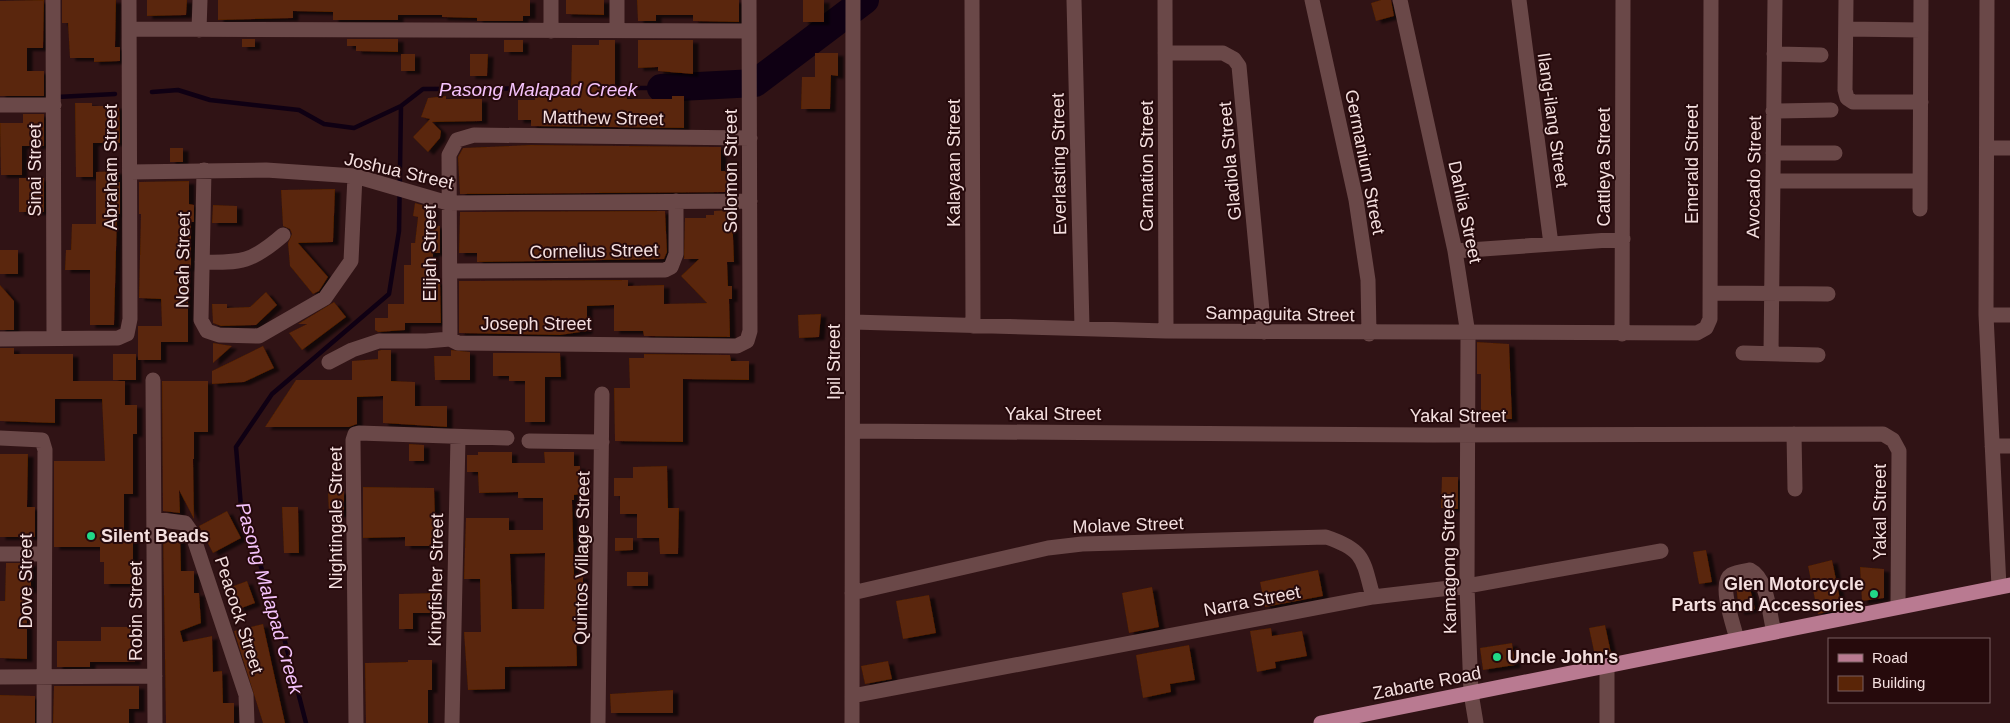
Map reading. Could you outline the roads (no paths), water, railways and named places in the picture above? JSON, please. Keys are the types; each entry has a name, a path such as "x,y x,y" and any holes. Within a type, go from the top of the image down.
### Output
{"main road":[{"name":"Zabarte Road","path":"1331,722 2005,586"}],"street":[{"name":"Sinai Street","path":"53,0 54,339"},
{"name":"Abraham Street","path":"54,339 118,338 128,334 130,319 130,0"},
{"path":"199,30 200,0"},
{"path":"551,0 551,31"},
{"path":"617,0 617,31"},
{"name":"Solomon Street","path":"747,341 750,331 749,0"},
{"name":"Ipil Street","path":"852,723 853,0"},
{"name":"Kalayaan Street","path":"972,0 974,326"},
{"name":"Everlasting Street","path":"1074,0 1082,327"},
{"name":"Carnation Street","path":"1165,0 1166,331"},
{"name":"Germanium Street","path":"1312,0 1356,200 1368,280 1369,334"},
{"name":"Dahlia Street","path":"1400,0 1455,251 1468,334 1466,435"},
{"name":"Ilang-ilang Street","path":"1518,0 1551,244"},
{"name":"Cattleya Street","path":"1622,334 1623,0"},
{"name":"Emerald Street","path":"1706,328 1710,319 1712,0"},
{"name":"Avocado Street","path":"1771,354 1775,0"},
{"path":"1846,0 1845,90 1847,98 1853,102 1921,102"},
{"path":"1920,209 1921,0"},
{"path":"1987,0 1986,315 1992,446 2005,586"},
{"path":"130,29 749,31"},
{"path":"1846,29 1921,30"},
{"name":"Gladiola Street","path":"1165,53 1223,53 1234,59 1239,66 1264,332"},
{"path":"1774,54 1821,55"},
{"path":"0,105 54,105"},
{"path":"1774,111 1832,110"},
{"name":"Matthew Street","path":"457,140 474,136 750,138"},
{"name":"Elijah Street","path":"450,339 448,329 451,271 448,203 449,155 457,140"},
{"path":"1986,148 2010,148"},
{"path":"1773,153 1835,153"},
{"name":"Noah Street","path":"204,170 201,320 207,331 220,335 259,336 326,298 351,261 355,176"},
{"name":"Joshua Street","path":"130,172 266,170 355,176 448,203 750,201"},
{"path":"1773,181 1919,182"},
{"name":"Cornelius Street","path":"451,271 665,270 671,267 676,254 676,201"},
{"path":"202,262 237,263 262,253 283,235"},
{"path":"1455,251 1623,239"},
{"path":"1710,293 1828,294"},
{"path":"1986,315 2010,315"},
{"name":"Sampaguita Street","path":"853,322 1082,327 1166,331 1369,334 1696,333 1706,328"},
{"path":"0,339 54,339"},
{"name":"Joseph Street","path":"328,362 352,350 379,341 450,339 458,343 737,346 747,341"},
{"path":"1743,353 1818,354"},
{"name":"Robin Street","path":"153,380 155,723"},
{"name":"Quintos Village Street","path":"598,723 602,394"},
{"name":"Yakal Street","path":"853,431 1466,435 1883,434 1899,451 1898,607"},
{"name":"Nightingale Street","path":"356,723 353,440 355,434 507,438"},
{"path":"1794,434 1795,489"},
{"name":"Kamagong Street","path":"1466,435 1467,586 1471,693 1476,723"},
{"name":"Dove Street","path":"0,438 42,440 45,450 44,723"},
{"name":"Kingfisher Street","path":"452,723 458,438"},
{"path":"529,441 602,442"},
{"path":"1992,446 2010,446"},
{"name":"Peacock Street","path":"154,519 185,523 192,533 246,695 247,723"},
{"name":"Molave Street","path":"852,593 1048,548 1074,545 1326,536 1348,544 1363,560 1373,598"},
{"name":"Narra Street","path":"852,696 1373,598 1467,586 1661,551"},
{"path":"0,554 44,554"},
{"path":"1737,640 1725,590 1726,581 1730,575 1750,570 1757,573 1762,582 1774,632"},
{"path":"1606,723 1607,666"},
{"path":"0,677 155,676"}],"waterway":[{"name":"Pasong Malapad Creek","path":"661,88 755,83 865,0"},
{"path":"152,92 178,90 210,100 299,110 324,124 354,128 401,106 423,89 575,88"},
{"name":"Pasong Malapad Creek","path":"610,88 661,88"},
{"path":"57,97 115,94"},
{"name":"Pasong Malapad Creek","path":"306,723 282,630 241,507 236,447 272,394 389,294 399,231 401,106"}],"place":[{"name":"Silent Beads","path":"91,536"},
{"name":"Glen Motorcycle Parts and Accessories","path":"1874,594"},
{"name":"Uncle John's","path":"1497,657"}]}
